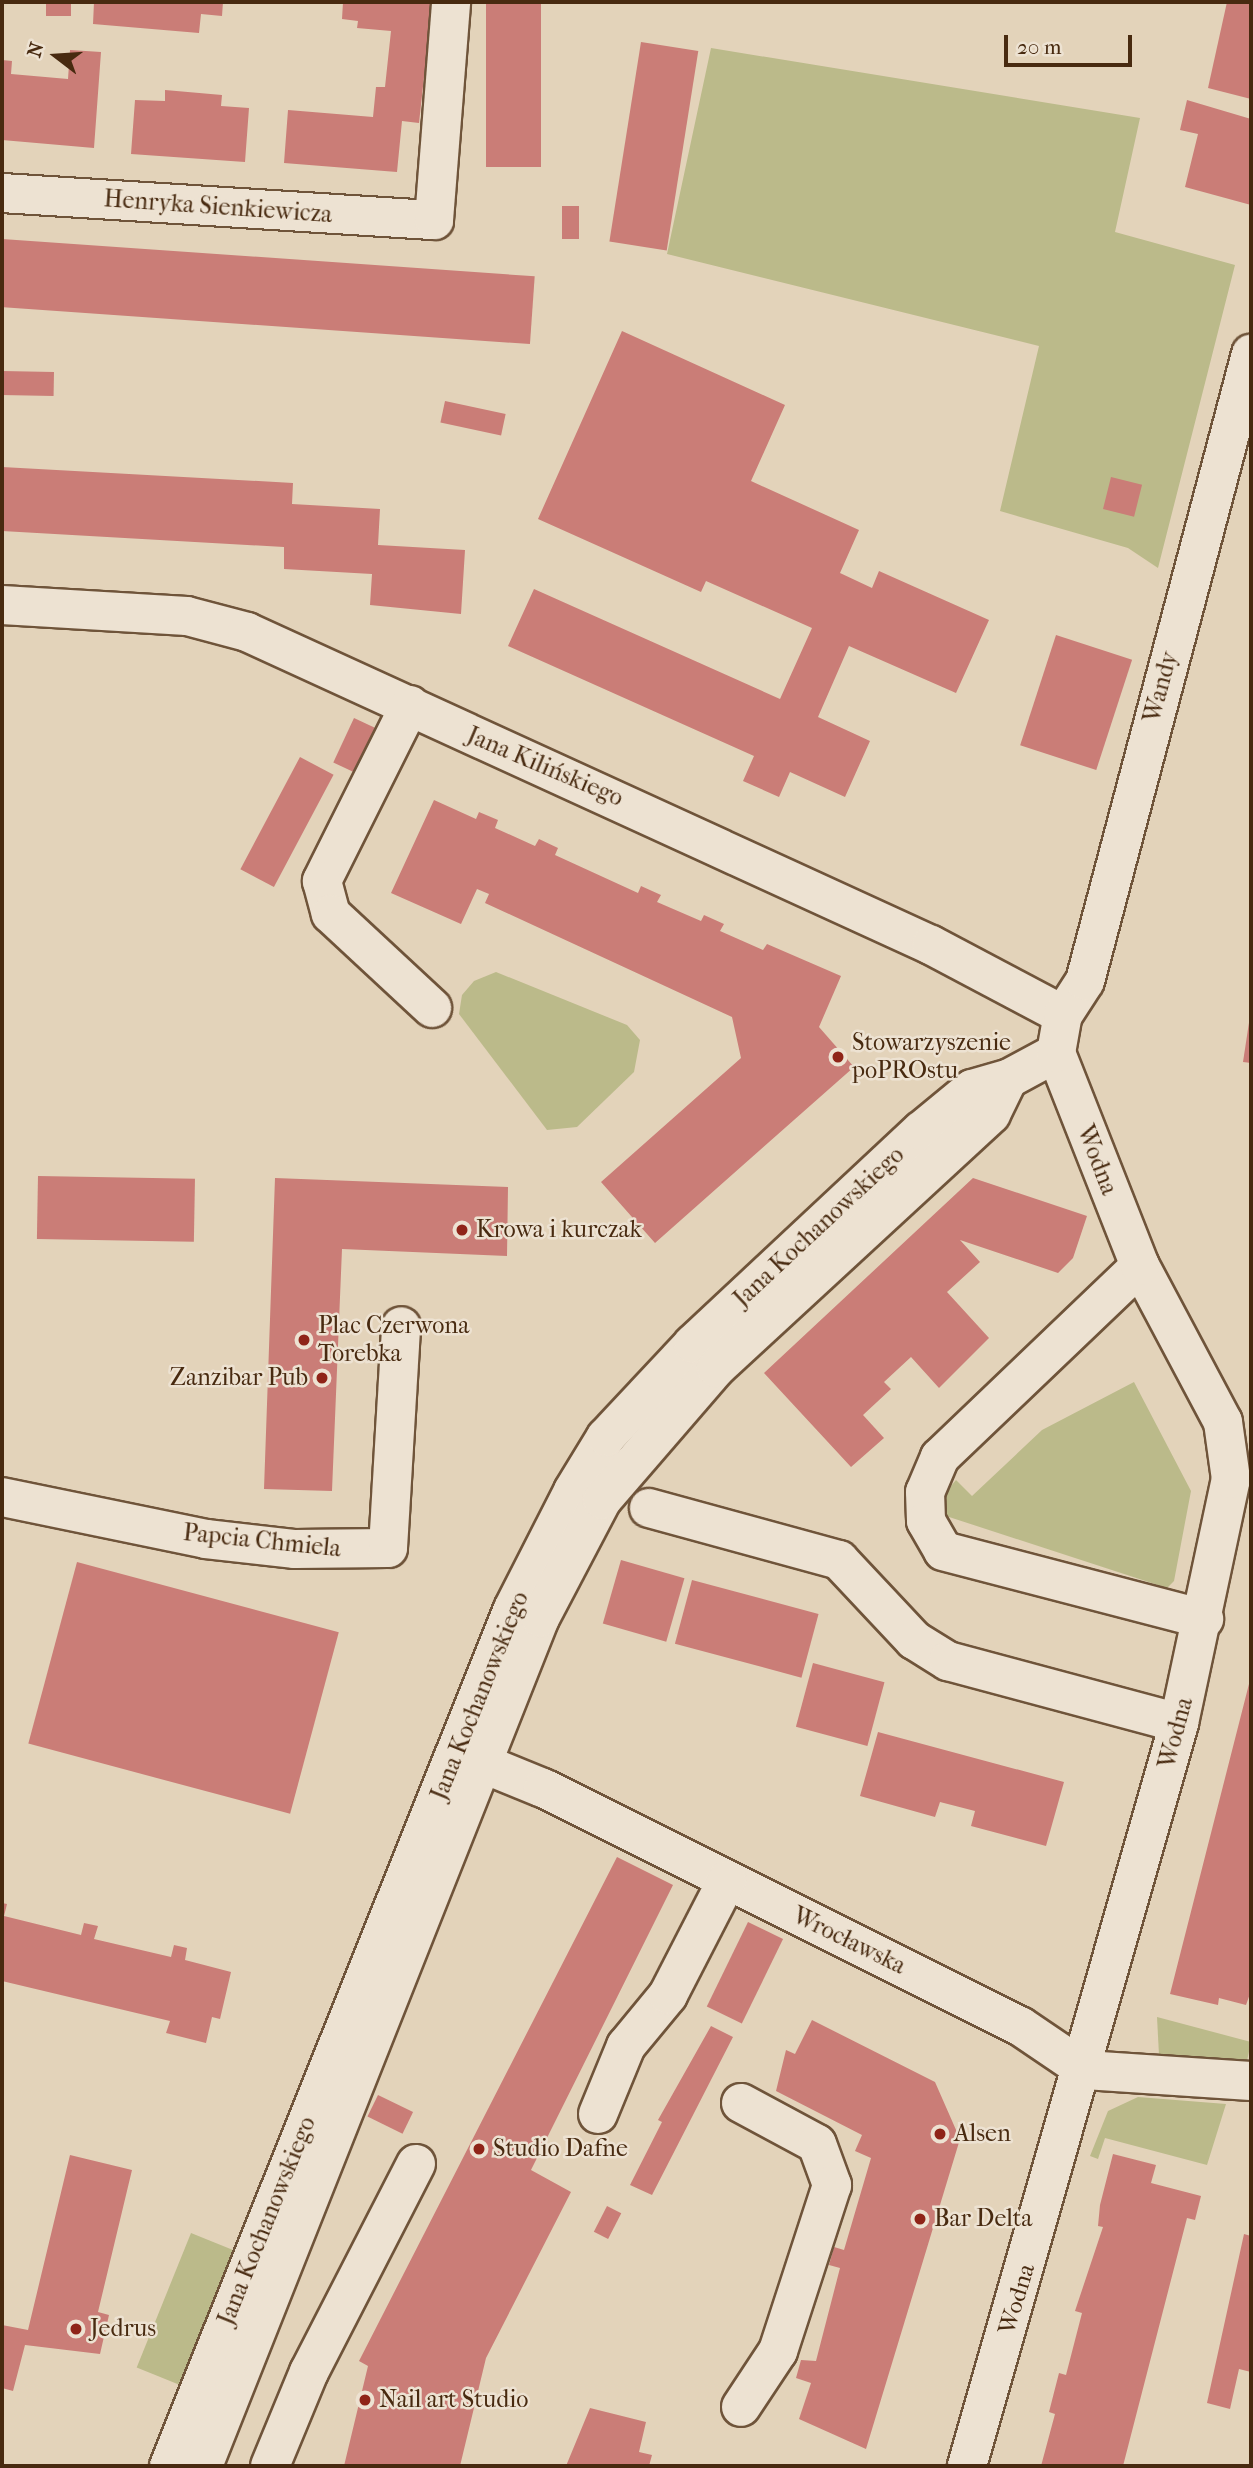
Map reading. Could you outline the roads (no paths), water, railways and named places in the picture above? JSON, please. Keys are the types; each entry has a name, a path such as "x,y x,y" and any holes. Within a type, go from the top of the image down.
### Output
{"street":[{"name":"Henryka Sienkiewicza","path":"2,193 434,220 451,2"},
{"name":"Wandy","path":"1063,1015 1085,981 1251,354"},
{"name":"Jana Kilińskiego","path":"2,605 187,616 247,632 931,944 1063,1015"},
{"path":"410,705 322,881 331,914 432,1008"},
{"path":"1056,1053 1063,1015"},
{"name":"Jana Kochanowskiego","path":"203,2466 470,1758 513,1609 606,1437 670,1366 921,1131 972,1089 1008,1079 1056,1053"},
{"name":"Wodna","path":"967,2466 1085,2070 1179,1723 1231,1479 1223,1422 1140,1266 1056,1053"},
{"path":"1140,1266 940,1457 925,1492 926,1521 943,1551 1203,1619"},
{"name":"Papcia Chmiela","path":"2,1497 206,1539 295,1549 388,1548 401,1326"},
{"path":"649,1508 839,1560 915,1640 948,1661 1179,1723"},
{"name":"Jana Kochanowskiego","path":"169,2466 470,1758"},
{"name":"Wrocławska","path":"470,1758 727,1880 1020,2026 1085,2070"},
{"path":"598,2114 626,2046 668,1995 727,1880"},
{"path":"1085,2070 1251,2081"},
{"path":"741,2103 817,2144 832,2185 778,2351 741,2407"},
{"path":"271,2466 309,2372 416,2164"}],"place":[{"name":"Stowarzyszenie poPROstu","path":"838,1057"},
{"name":"Krowa i kurczak","path":"462,1230"},
{"name":"Plac Czerwona Torebka","path":"304,1340"},
{"name":"Zanzibar Pub","path":"322,1378"},
{"name":"Alsen","path":"940,2134"},
{"name":"Studio Dafne","path":"479,2149"},
{"name":"Bar Delta","path":"920,2219"},
{"name":"Jedrus","path":"76,2329"},
{"name":"Nail art Studio","path":"365,2400"}]}
